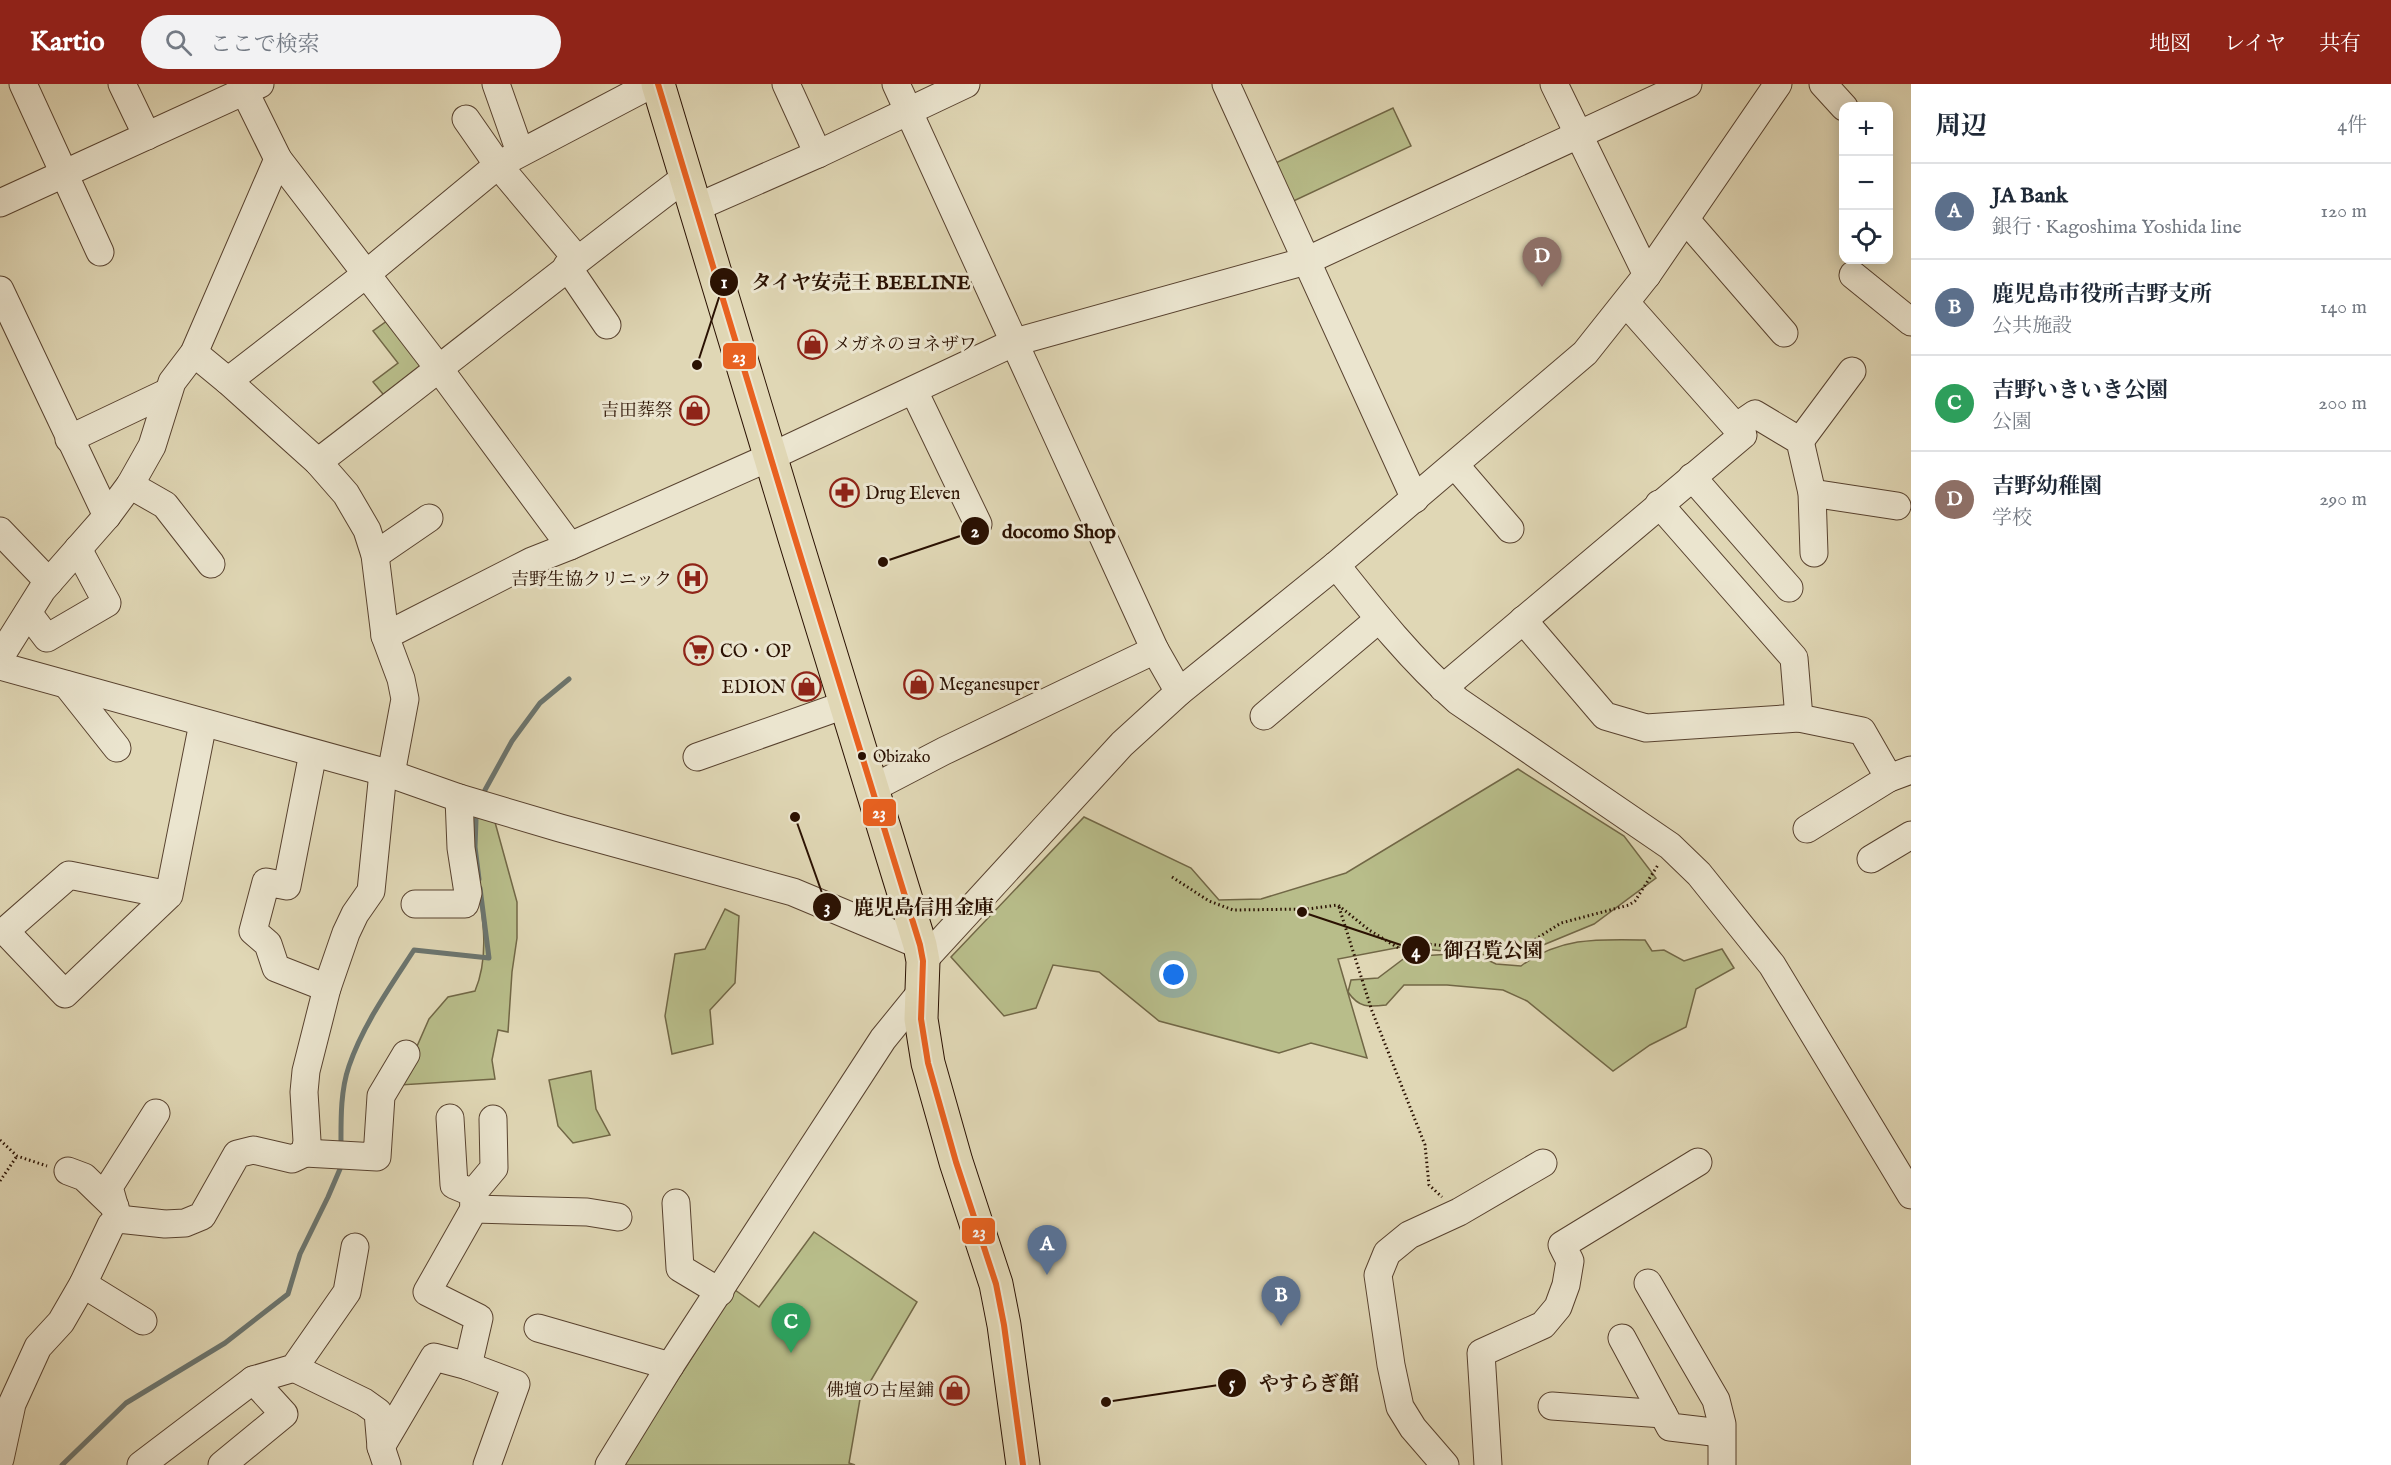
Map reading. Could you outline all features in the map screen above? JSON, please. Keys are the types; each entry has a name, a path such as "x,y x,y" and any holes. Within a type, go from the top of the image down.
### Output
{"main road":[{"path":"658,84 770,457 873,788 922,966 921,1018 928,1063 956,1162 996,1284 1005,1325 1023,1465"}],"street":[{"path":"24,84 100,252"},
{"path":"122,84 147,136"},
{"path":"496,84 509,158"},
{"path":"228,381 365,275 509,158 652,84"},
{"path":"786,84 818,154"},
{"path":"896,84 1155,650 1179,692"},
{"path":"318,462 440,370 572,263 691,193 818,154 966,84"},
{"path":"1226,84 1415,499"},
{"path":"1554,84 1647,275"},
{"path":"386,636 532,561 770,457 1015,342 1306,261 1688,84"},
{"path":"609,1465 670,1366 883,1039 922,966 1122,744 1179,692 1336,565 1585,353 1647,275 1778,84"},
{"path":"1823,84 1839,102"},
{"path":"0,202 147,136 248,86 278,159 440,370 570,546"},
{"path":"466,119 509,158 607,325"},
{"path":"0,657 49,582 107,516 130,484 152,446 171,382 194,353 278,159"},
{"path":"1686,220 1784,333"},
{"path":"1853,274 1911,322"},
{"path":"0,290 107,516"},
{"path":"1443,688 1743,435 1626,303"},
{"path":"194,353 318,462 346,494 360,515 375,555 386,636 401,679 405,699 391,774 382,782 371,891 355,914 346,933 327,987 306,1071 304,1092 307,1141 325,1153"},
{"path":"1800,441 1852,371"},
{"path":"914,391 978,524"},
{"path":"69,439 168,392"},
{"path":"1736,427 1755,414 1800,441 1812,494 1814,553"},
{"path":"1455,465 1510,530"},
{"path":"1692,477 1789,588"},
{"path":"130,484 165,505 211,564"},
{"path":"1812,494 1897,506"},
{"path":"1659,504 1794,658 1799,717"},
{"path":"375,555 429,518"},
{"path":"0,531 49,582"},
{"path":"28,613 47,638 107,603 78,549"},
{"path":"1336,565 1379,620 1458,701 1670,846 1700,874 1772,965 1911,1195"},
{"path":"1264,716 1379,620"},
{"path":"1523,620 1605,716 1646,728 1799,717 1862,731 1900,774 1807,829"},
{"path":"873,788 944,751 1155,650"},
{"path":"0,666 391,774 459,798 571,831 793,892 922,966"},
{"path":"67,685 117,748"},
{"path":"697,757 847,704"},
{"path":"169,895 69,874 5,931 65,994 169,895 203,723"},
{"path":"313,753 287,886 266,882 253,931 268,944 276,968 327,987"},
{"path":"415,904 465,904 468,893 460,848 459,798"},
{"path":"1871,859 1911,835"},
{"path":"68,1171 84,1178 117,1213 165,1224 185,1223 202,1216 237,1154 254,1150 292,1160 325,1153 377,1157 381,1096 406,1054"},
{"path":"0,1460 12,1404 38,1347 61,1322 83,1284 117,1213 110,1187 156,1113"},
{"path":"450,1118 454,1185 473,1201 618,1217"},
{"path":"468,1366 479,1318 427,1292 473,1201 494,1168 493,1119"},
{"path":"1488,1465 1481,1353 1543,1324 1558,1307 1566,1285 1570,1261 1562,1245 1698,1162"},
{"path":"1445,1465 1413,1428 1401,1407 1391,1365 1378,1275 1387,1252 1409,1235 1459,1212 1543,1163"},
{"path":"676,1203 680,1268 720,1292"},
{"path":"141,1465 253,1380 294,1368 347,1292 355,1247"},
{"path":"1648,1283 1716,1400 1722,1424 1722,1465"},
{"path":"83,1284 143,1321"},
{"path":"538,1328 670,1366"},
{"path":"1622,1338 1670,1426 1721,1433"},
{"path":"384,1456 434,1358 468,1366 516,1384 488,1465"},
{"path":"294,1368 364,1402 378,1412 384,1456"},
{"path":"222,1465 284,1414 253,1380"},
{"path":"1552,1406 1663,1414"}],"path":[{"path":"1172,877 1209,901 1233,910 1307,909 1338,905 1369,930 1405,952 1426,944 1502,951 1520,949 1561,923 1629,905 1635,901 1670,846"},
{"path":"1338,905 1372,1011 1425,1145 1429,1185 1459,1212"},
{"path":"0,1140 17,1156 68,1171"},
{"path":"0,1181 17,1156"}],"green space":[{"path":"1393,108 1411,146 1285,205 1267,167"},
{"path":"391,318 429,367 387,399 373,382 398,363 373,331"},
{"path":"1518,769 1624,836 1656,878 1594,924 1514,957 1475,954 1496,964 1521,966 1550,950 1565,945 1595,940 1645,940 1652,951 1664,950 1684,961 1722,949 1734,968 1696,989 1686,1027 1650,1045 1613,1071 1527,1001 1503,990 1447,985 1404,985 1386,1005 1374,1006 1360,1004 1348,992 1351,980 1378,978 1406,957 1466,953 1401,947 1338,959 1367,1058 1311,1043 1279,1053 1159,1021 1099,972 1053,965 1036,1008 1004,1016 951,957 1084,817 1191,868 1219,900 1261,899 1346,873"},
{"path":"472,812 493,815 517,902 517,938 508,1032 498,1030 492,1060 495,1079 400,1085 429,1019 448,997 475,991 480,976 484,944 474,857"},
{"path":"725,909 739,916 735,983 710,1010 713,1044 672,1054 665,1016 675,954 705,949"},
{"path":"591,1071 596,1109 610,1135 573,1143 558,1126 549,1080"},
{"path":"814,1232 917,1302 860,1399 849,1463 855,1465 623,1465 735,1290 759,1307"}],"waterway":[{"path":"485,790 512,741 540,703 569,679"},
{"path":"476,820 475,847 479,879"},
{"path":"341,1149 343,1097 349,1066 369,1021 414,950 489,958 480,888"},
{"path":"62,1465 126,1403 225,1343 288,1294 300,1254 328,1197 340,1164"}],"transit line":[{"name":"23","path":"658,84 920,945 923,961 921,1019 928,1063 956,1162 996,1284 1004,1325 1023,1465"}],"place":[{"name":"吉野幼稚園","path":"1542,287"},
{"name":"メガネのヨネザワ","path":"812,344"},
{"name":"タイヤ安売王 BEELINE","path":"697,365"},
{"name":"吉田葬祭","path":"694,410"},
{"name":"Drug Eleven","path":"844,493"},
{"name":"docomo Shop","path":"883,562"},
{"name":"吉野生協クリニック","path":"693,579"},
{"name":"CO・OP","path":"699,651"},
{"name":"Meganesuper","path":"918,684"},
{"name":"EDION","path":"807,687"},
{"name":"Obizako","path":"862,756"},
{"name":"鹿児島信用金庫","path":"795,817"},
{"name":"御召覧公園","path":"1302,912"},
{"name":"JA Bank","path":"1047,1275"},
{"name":"鹿児島市役所吉野支所","path":"1281,1326"},
{"name":"吉野いきいき公園","path":"791,1353"},
{"name":"佛壇の古屋鋪","path":"955,1390"},
{"name":"やすらぎ館","path":"1106,1402"}]}
